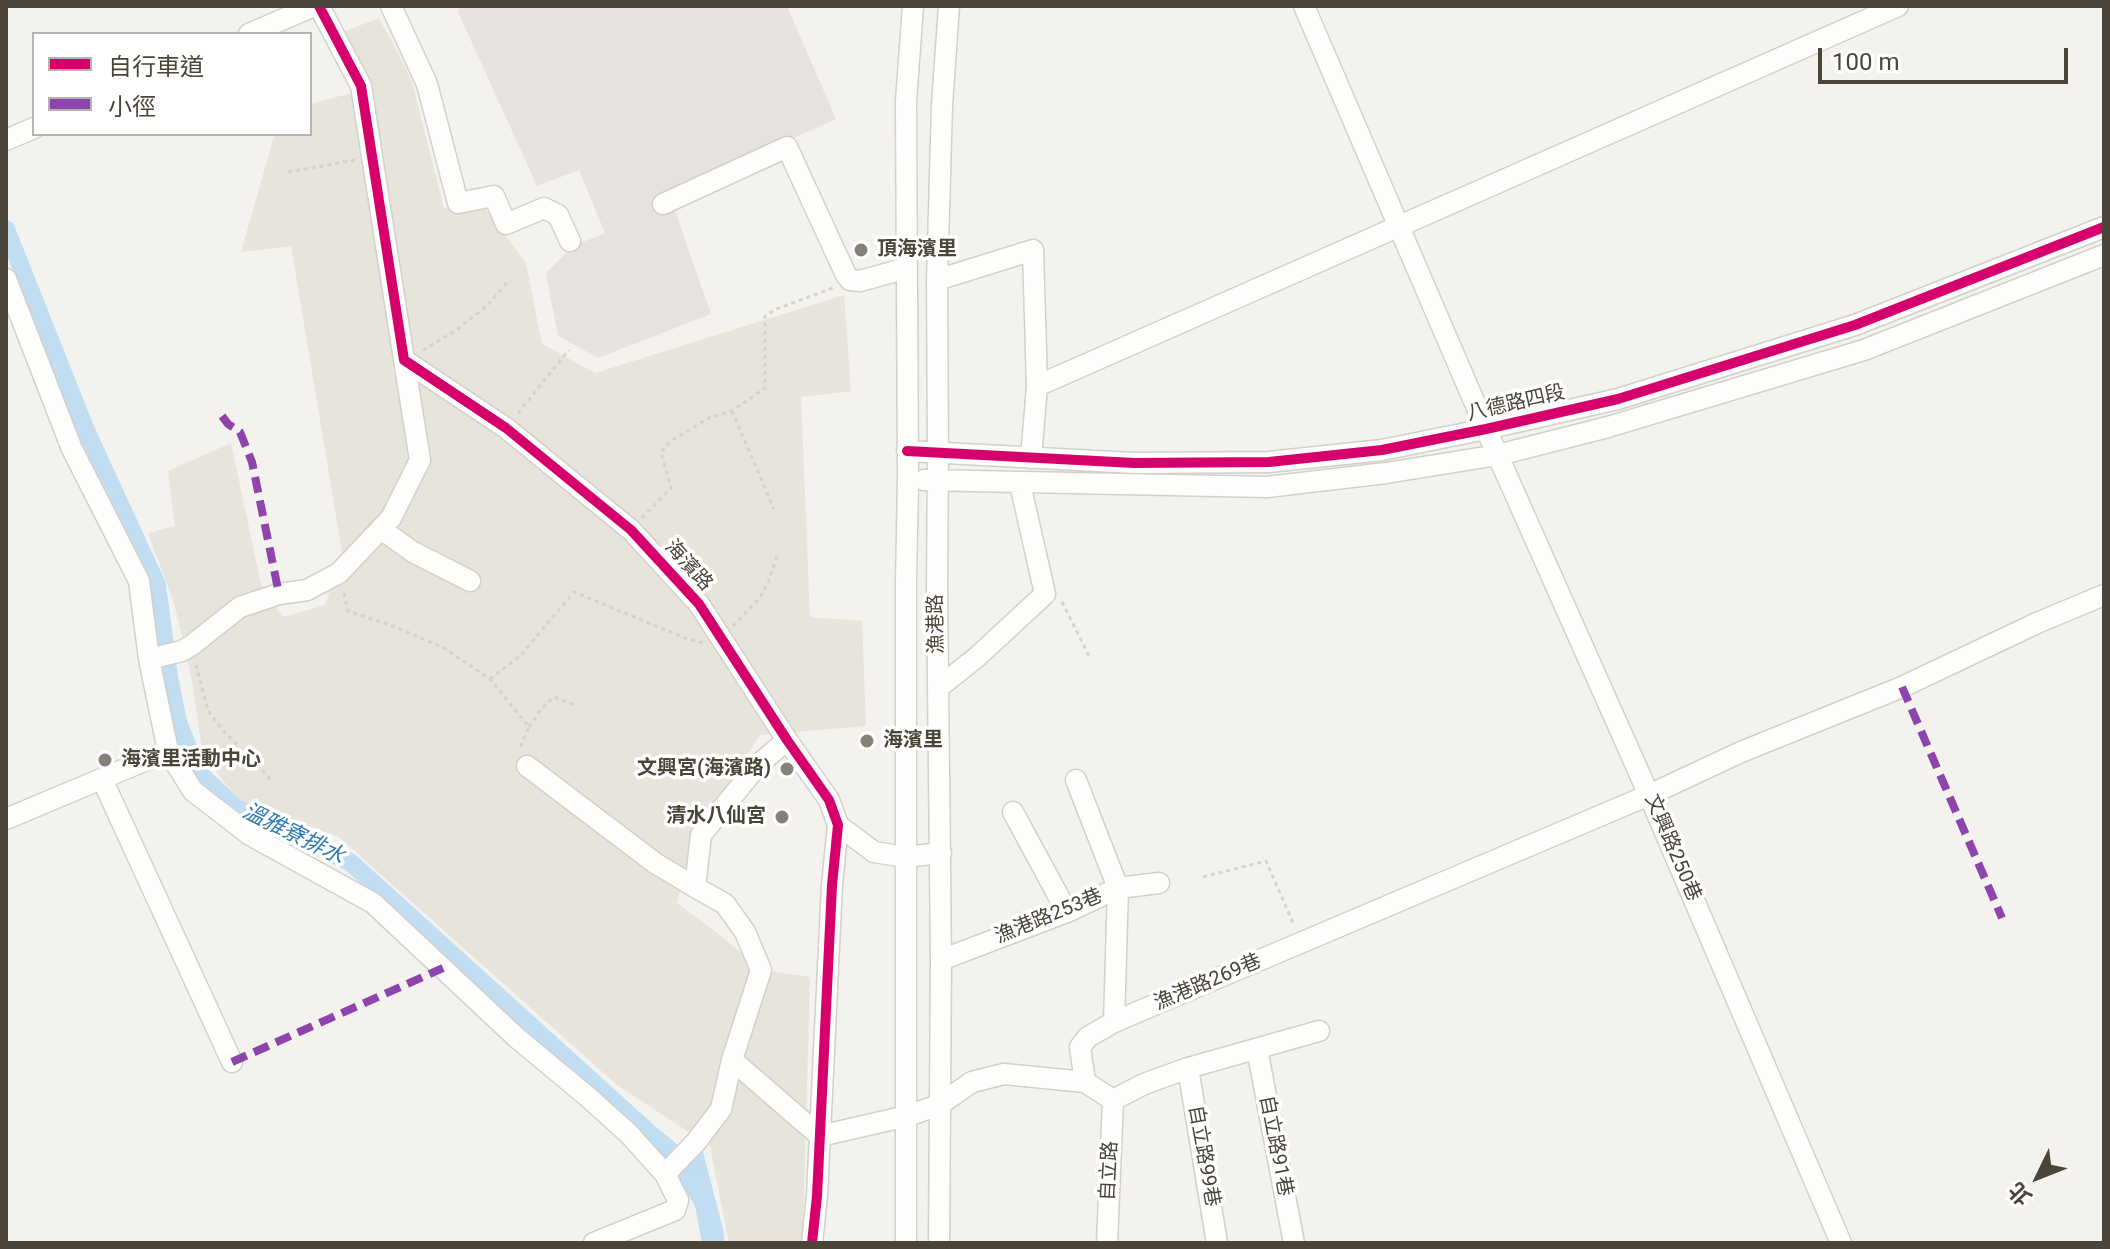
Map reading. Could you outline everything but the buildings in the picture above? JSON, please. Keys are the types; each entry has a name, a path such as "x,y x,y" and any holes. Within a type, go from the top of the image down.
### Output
{"street":[{"path":"153,658 187,648 240,607 279,594 307,590 339,573 391,518 420,460 361,86 316,6 254,32"},
{"path":"391,6 427,84 458,203 494,196 506,224 544,208 558,215 570,241"},
{"name":"漁港路","path":"906,1243 906,101 913,6"},
{"name":"漁港路","path":"939,1243 941,853 937,280 942,105 949,6"},
{"name":"文興路250巷","path":"1304,6 1841,1243"},
{"path":"1037,386 1898,6"},
{"path":"6,140 32,129"},
{"path":"663,204 787,147 850,280 860,281 907,268"},
{"name":"八德路四段","path":"907,451 1134,463 1269,462 1382,450 1618,399 1855,325 2104,227"},
{"path":"937,280 1033,250 1037,386 1031,458"},
{"path":"908,478 938,482 1267,487 1498,455 1608,427 1864,350 2104,255"},
{"path":"6,279 72,449 139,581 168,751 193,791 250,835 373,903 517,1038 609,1115 665,1174 678,1200 675,1210 594,1243"},
{"path":"1855,325 1864,350"},
{"name":"海濱路","path":"404,360 506,428 631,530 699,604 829,800 838,825"},
{"path":"1423,442 1429,466"},
{"path":"938,688 977,657 1045,594 1020,484"},
{"path":"381,529 413,552 470,581"},
{"name":"漁港路269巷","path":"1085,1082 1080,1047 1088,1037 1114,1022 1649,795 1741,752 1902,687 2104,595"},
{"path":"695,887 701,835 757,766 787,740"},
{"path":"6,819 168,751"},
{"path":"527,766 655,863 725,904 745,932 761,970 732,1060 721,1109 696,1142 665,1174"},
{"path":"102,779 232,1062"},
{"path":"1076,780 1118,888 1114,1022"},
{"path":"1013,812 1067,912"},
{"path":"838,825 874,852 906,857 941,853"},
{"path":"812,1243 838,825"},
{"name":"漁港路253巷","path":"941,960 1067,912 1118,888 1159,883"},
{"path":"820,1136 907,1116 939,1105 972,1082 1004,1074 1085,1082 1113,1100 1144,1084 1188,1068 1319,1031"},
{"name":"自立路91巷","path":"1257,1049 1294,1243"},
{"path":"732,1060 820,1136"},
{"name":"自立路99巷","path":"1188,1068 1217,1243"},
{"name":"自立路","path":"1107,1243 1113,1100"}],"path":[{"path":"288,172 372,156"},
{"path":"404,360 455,331 488,305 509,280"},
{"path":"631,530 671,488 661,452 671,441 709,418 732,411 765,388 765,316 850,280"},
{"path":"506,428 569,350"},
{"path":"732,411 774,509"},
{"path":"490,679 520,656 574,592 685,638 724,644 759,599 777,556"},
{"path":"339,573 348,611 444,648 490,679 529,727"},
{"path":"1043,588 1054,587 1089,656"},
{"path":"187,648 208,711 270,779"},
{"path":"527,766 521,745 542,708 554,697 574,705"},
{"path":"1203,877 1266,861 1302,943"}],"shaded area":[{"path":"466,6 787,6 836,119 669,194 711,314 598,358 558,336 546,273 573,246 605,233 579,170 537,186 457,10"},
{"path":"379,18 411,78 444,208 481,203 526,263 542,344 595,373 844,295 851,391 801,397 810,617 862,621 866,726 760,735 694,836 677,903 761,970 810,977 803,1228 808,1243 729,1243 710,1146 617,1085 339,837 243,804 203,757 192,681 175,606 148,533 175,526 168,471 231,443 262,589 283,617 325,605 342,553 291,246 241,252 275,136 312,136 312,103 374,87 343,32"}],"water":[{"path":"702,1148 725,1243 702,1243 695,1206 676,1176"}],"waterway":[{"name":"溫雅寮排水","path":"6,229 85,428 157,585 178,722 198,772 236,808 350,862 689,1166"}],"marked path":[{"path":"222,416 240,432 252,462 279,594"},
{"path":"1902,687 2002,918"},
{"path":"232,1062 443,968"}],"cycle path":[{"path":"319,6 361,86 404,360 506,428 631,530 699,604 829,800 838,825 812,1243"},
{"path":"907,451 1134,463 1269,462 1382,450 1618,399 1855,325 2104,227"}],"place":[{"name":"頂海濱里","path":"861,250"},
{"name":"海濱里","path":"867,741"},
{"name":"海濱里活動中心","path":"105,760"},
{"name":"文興宮(海濱路)","path":"787,769"},
{"name":"清水八仙宮","path":"782,817"}]}
